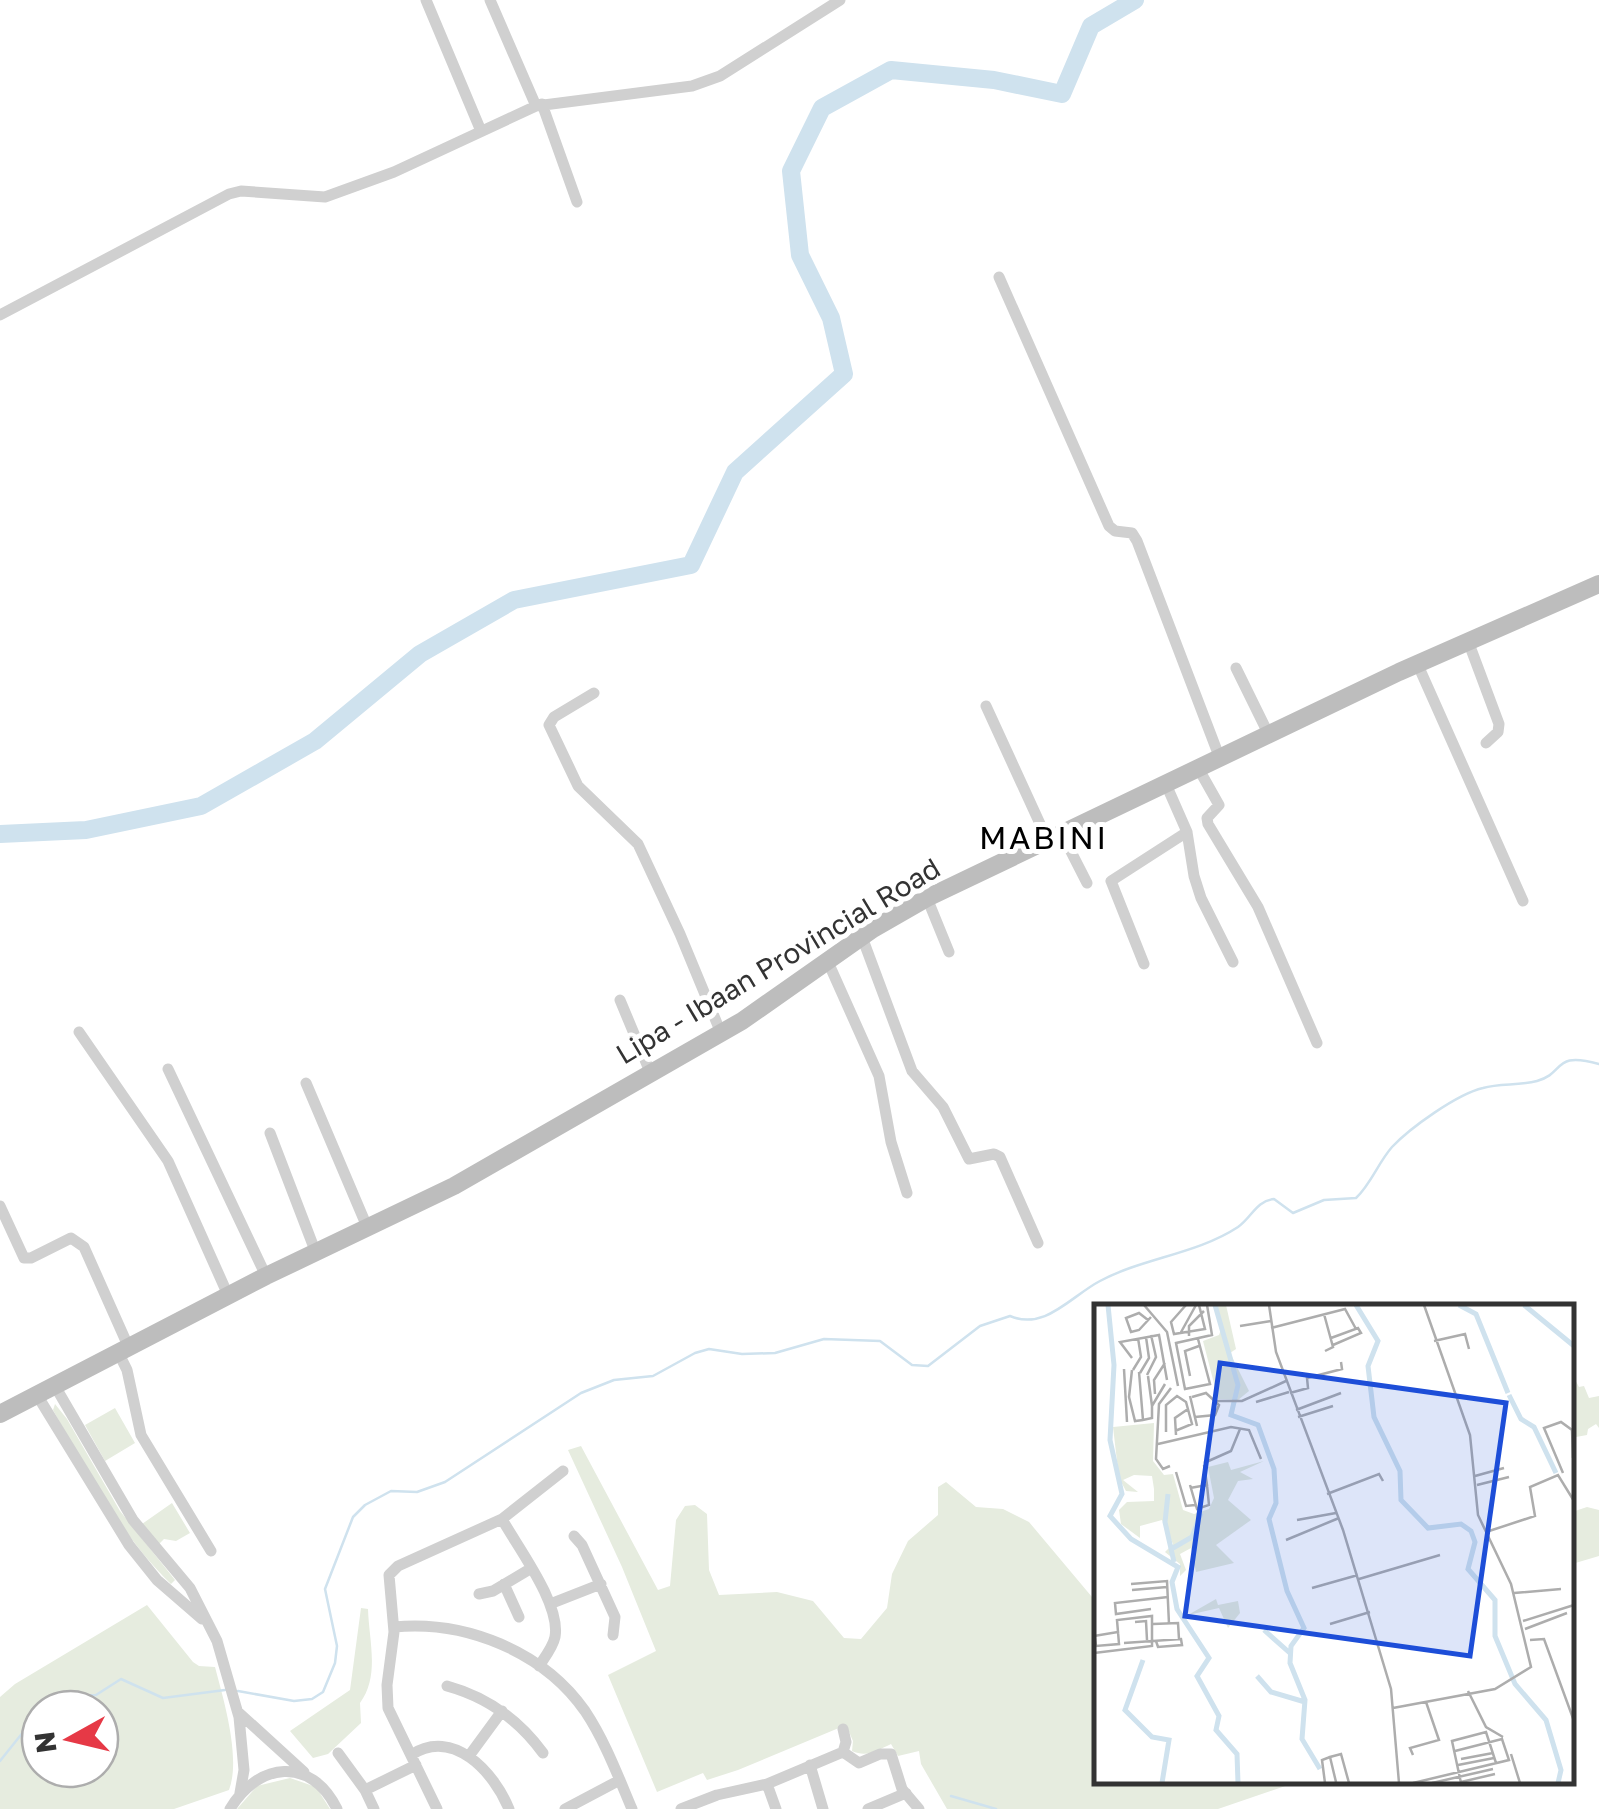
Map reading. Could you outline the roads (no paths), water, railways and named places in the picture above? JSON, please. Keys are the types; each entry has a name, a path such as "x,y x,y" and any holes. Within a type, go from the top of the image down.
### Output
{"main road":[{"name":"Lipa - Ibaan Provincial Road","path":"0,1414 228,1295 454,1186 763,1009 862,937 926,898 1417,663 1599,584"}],"street":[{"path":"426,0 481,131"},
{"path":"490,0 539,105 577,202"},
{"path":"0,315 229,194 241,191 325,197 394,172 539,105 692,86 720,76 818,6 840,0"},
{"path":"999,276 1109,526 1132,533 1137,540 1219,756"},
{"path":"1468,641 1499,724 1498,732 1486,743"},
{"path":"1417,663 1523,900"},
{"path":"1236,668 1268,733"},
{"path":"594,692 554,717 549,725 578,786 638,844 721,1033"},
{"path":"986,706 1054,836 1087,883"},
{"path":"1197,766 1219,806 1208,818 1208,824 1258,907 1317,1042"},
{"path":"1166,782 1187,832 1201,898 1234,962"},
{"path":"1144,964 1111,881 1187,832"},
{"path":"926,898 949,952"},
{"path":"862,937 919,1082 943,1107 969,1159 994,1154 1000,1157 1038,1243"},
{"path":"828,962 879,1076 891,1142 906,1193"},
{"path":"620,1000 650,1072"},
{"path":"79,1032 168,1161 228,1295"},
{"path":"168,1070 266,1276"},
{"path":"306,1083 368,1229"},
{"path":"270,1133 316,1253"},
{"path":"0,1206 24,1258 70,1238 84,1247 124,1351 141,1435 212,1551"},
{"path":"46,1390 128,1545 157,1580 207,1624"},
{"path":"46,1390 132,1520 190,1588 226,1664 238,1711 244,1770 240,1793 230,1809"},
{"path":"437,1809 388,1708 394,1628 388,1587 391,1571 502,1519 564,1471"},
{"path":"502,1519 550,1604 554,1639 539,1666"},
{"path":"574,1536 615,1617 613,1635"},
{"path":"479,1594 530,1569"},
{"path":"504,1584 518,1617"},
{"path":"550,1604 601,1584"},
{"path":"394,1628 420,1625 464,1631 505,1646 539,1666 584,1711 632,1809"},
{"path":"447,1686 502,1711 543,1753"},
{"path":"238,1711 326,1789 336,1809"},
{"path":"469,1756 502,1711"},
{"path":"842,1729 844,1752"},
{"path":"366,1790 433,1747 469,1756 493,1778 508,1809"},
{"path":"681,1809 717,1795 767,1784 844,1752"},
{"path":"844,1752 859,1763 891,1754 906,1793 918,1809"},
{"path":"338,1754 366,1790 374,1809"},
{"path":"810,1765 823,1809"},
{"path":"240,1793 263,1777 304,1772"},
{"path":"565,1809 620,1780"},
{"path":"767,1784 776,1809"},
{"path":"868,1809 906,1793"},
{"path":"717,1795 722,1809"}],"waterway":[{"path":"0,834 86,830 201,806 315,741 420,654 514,600 691,565 735,472 844,374 831,318 800,255 791,171 822,108 891,70 994,80 1062,94 1091,26 1135,0"},
{"path":"238,1691 294,1701 312,1699 323,1692 335,1663 337,1646 325,1589 353,1517 365,1505 391,1491 417,1492 445,1482 581,1393 614,1380 653,1376 709,1349 775,1353 824,1339 880,1341 912,1365 928,1366 980,1326 1010,1316 1035,1319 1046,1315 1117,1273 1222,1236 1268,1200 1274,1199 1293,1213 1324,1200 1356,1198 1400,1139 1472,1091 1537,1081 1574,1060 1599,1064"},
{"path":"105,1689 121,1679 163,1698 225,1690"},
{"path":"0,1761 20,1736"},
{"path":"951,1796 996,1809"}],"district":[{"name":"MABINI","path":"1044,838"}]}
